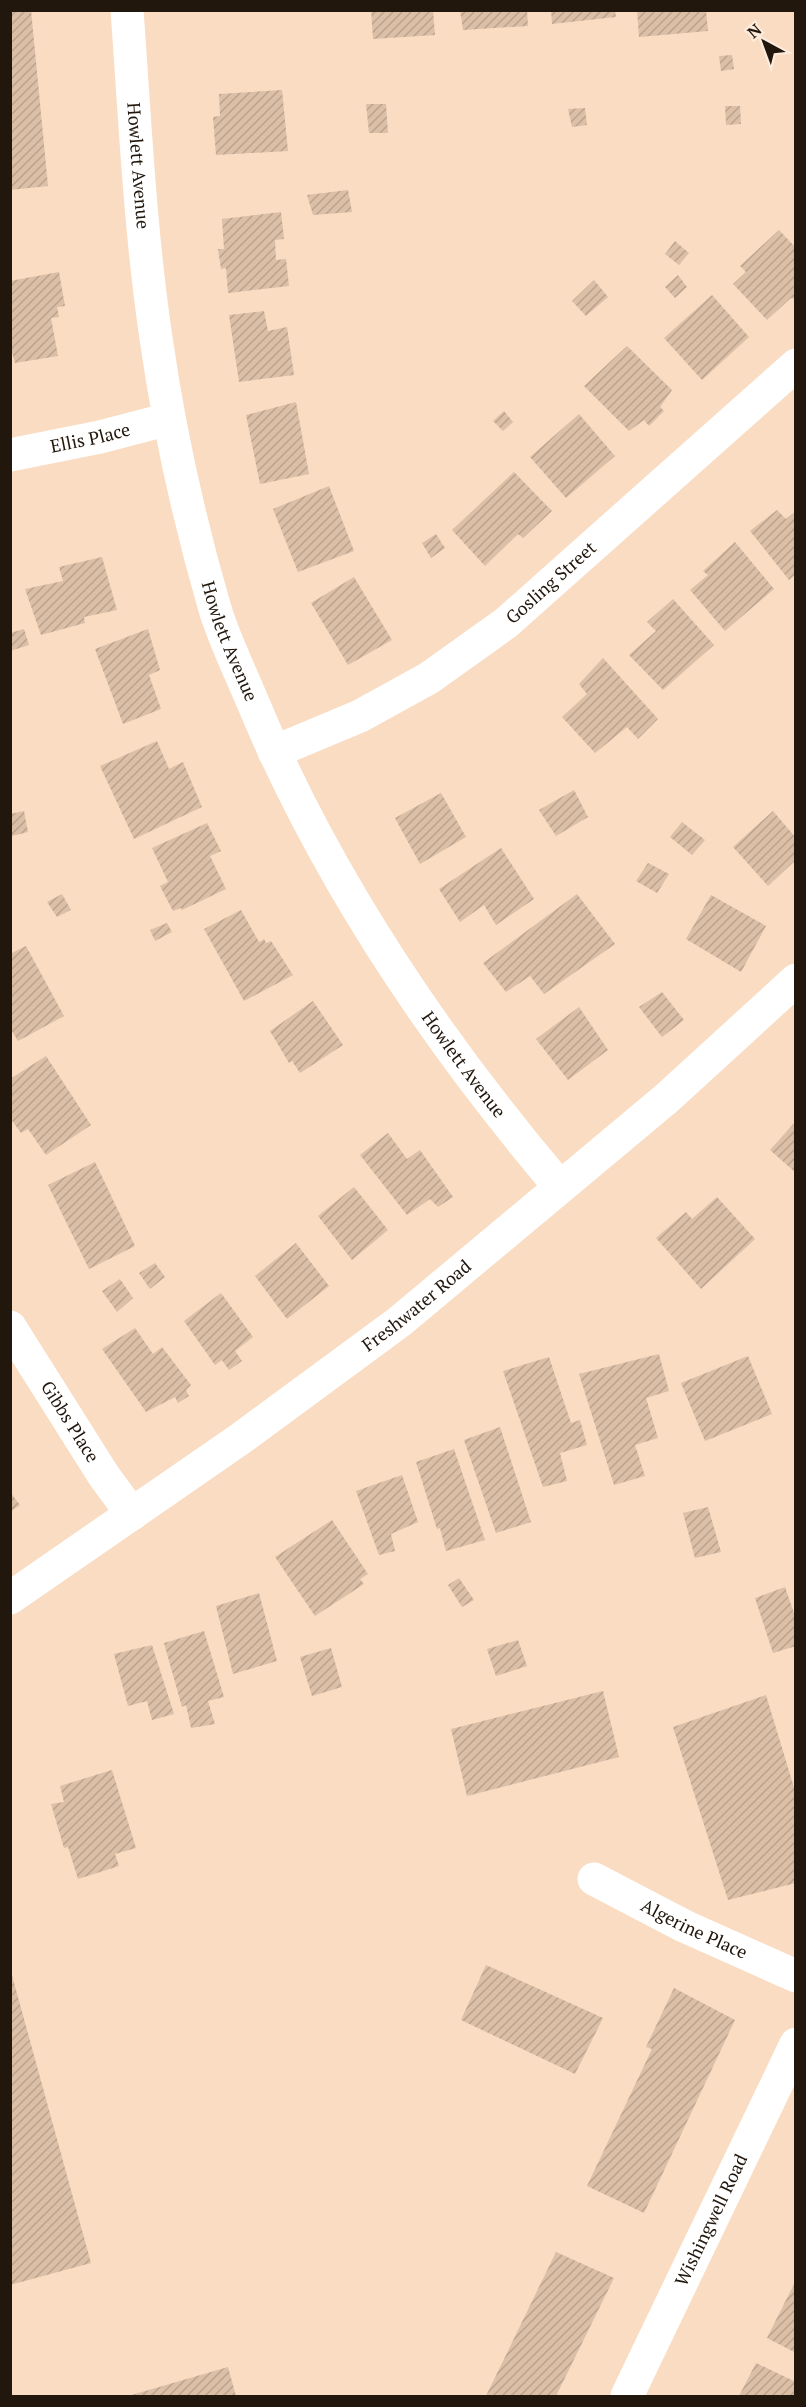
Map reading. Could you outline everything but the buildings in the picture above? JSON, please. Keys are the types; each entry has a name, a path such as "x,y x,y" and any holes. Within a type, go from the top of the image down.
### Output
{"street":[{"name":"Howlett Avenue","path":"127,10 147,266 169,419 185,497 216,613 274,752 331,863 396,966 485,1097 560,1187"},
{"name":"Gosling Street","path":"274,752 360,716 429,678 506,623 795,365"},
{"name":"Ellis Place","path":"10,455 100,437 169,419"},
{"name":"Freshwater Road","path":"10,1598 240,1439 399,1322 668,1098 795,980"},
{"name":"Gibbs Place","path":"10,1327 104,1476 132,1514"},
{"name":"Algerine Place","path":"594,1879 684,1926 795,1976"},
{"name":"Wishingwell Road","path":"627,2397 795,2044"}]}
